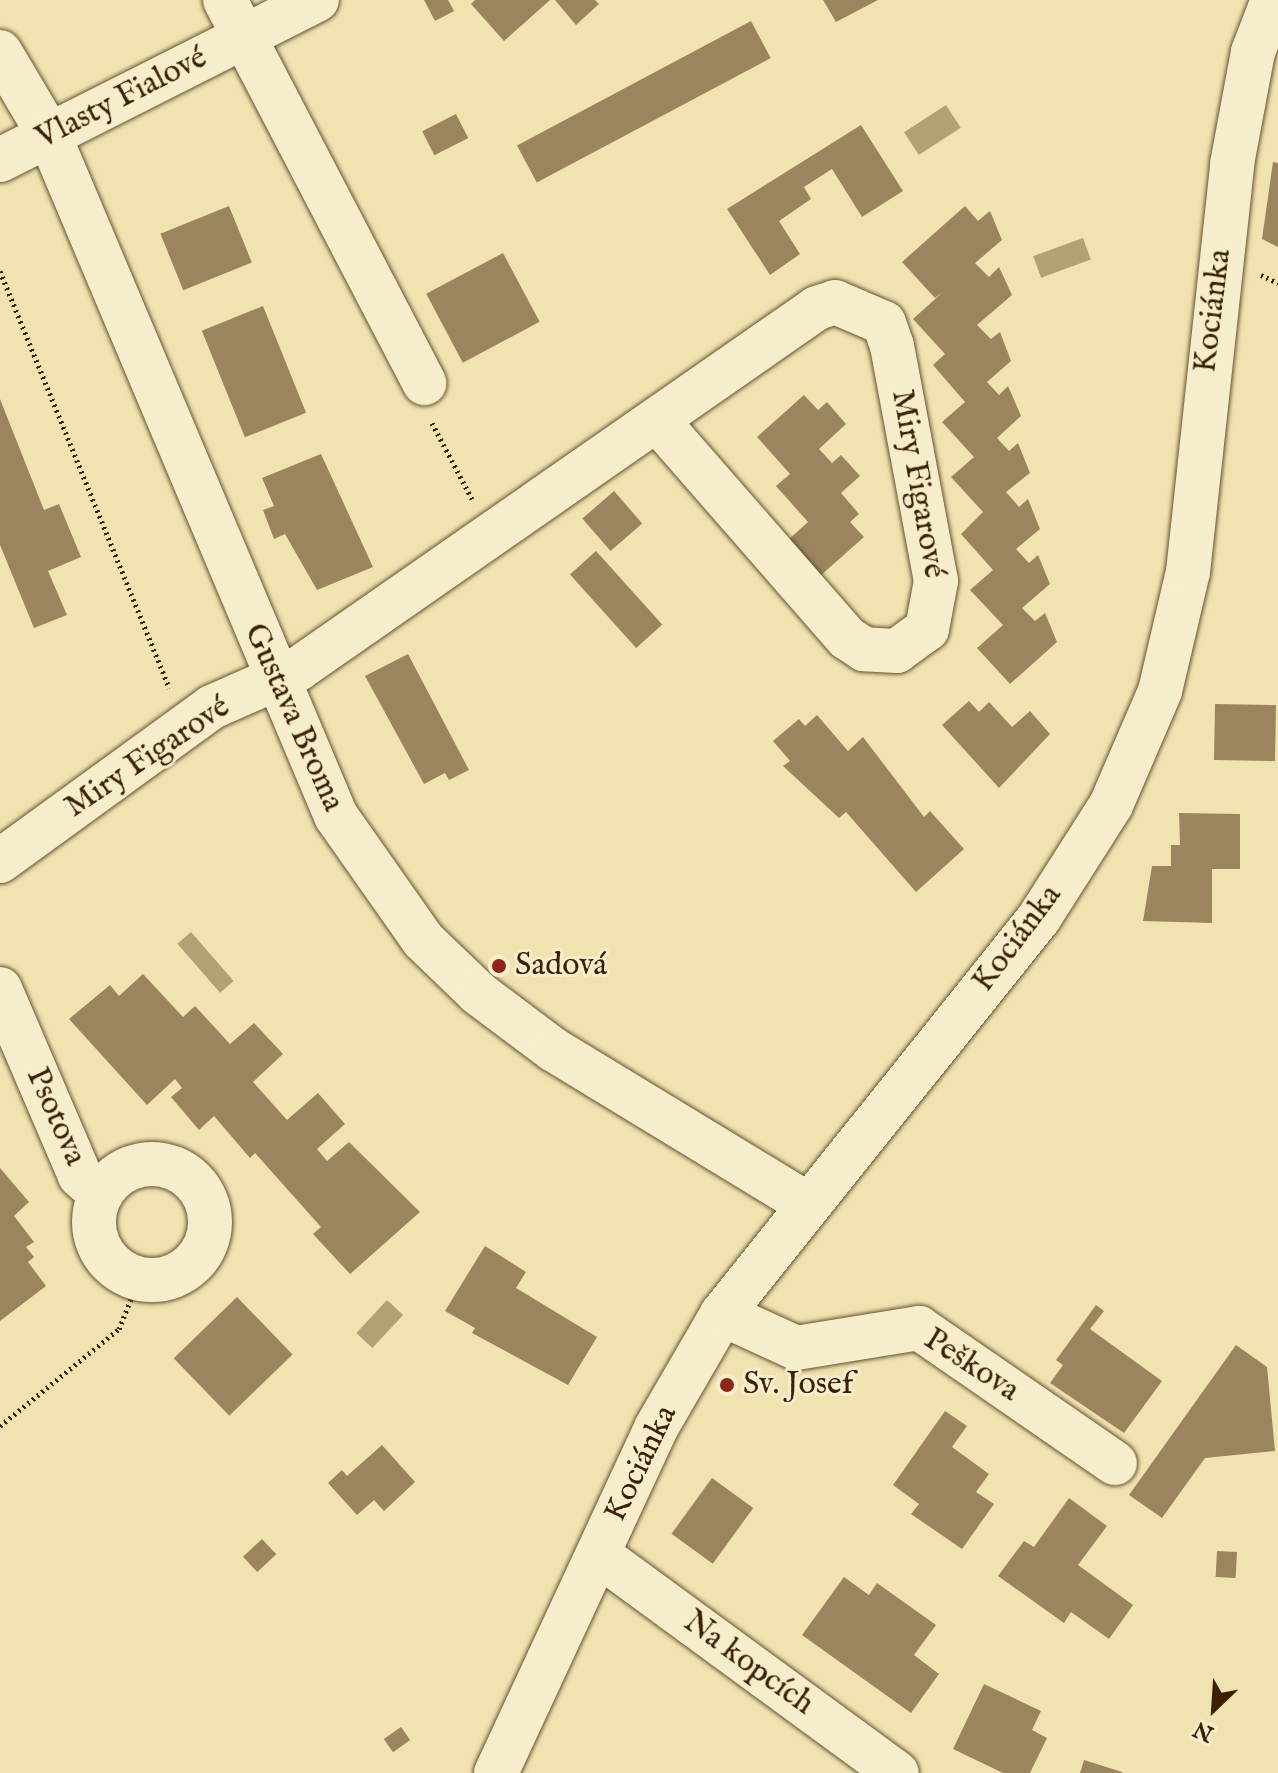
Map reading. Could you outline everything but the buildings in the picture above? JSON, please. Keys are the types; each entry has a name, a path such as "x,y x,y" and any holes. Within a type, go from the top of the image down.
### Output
{"street":[{"name":"Vlasty Fialové","path":"0,160 49,135 234,19 317,0"},
{"name":"Kociánka","path":"496,1773 656,1428 722,1314 1039,918 1111,805 1160,691 1188,572 1232,164 1253,52 1273,0"},
{"name":"Vlasty Fialové","path":"234,19 424,383"},
{"name":"Gustava Broma","path":"0,52 49,135 273,680 336,816 423,940 546,1044 809,1205"},
{"name":"Miry Figarové","path":"0,861 185,726 273,680 658,421 817,308 848,303 884,323 936,581 927,629 897,651 864,649 847,638 658,421"},
{"name":"Psotova","path":"0,989 80,1176 101,1194"},
{"name":"Psotova","path":"148,1164 184,1174 207,1203 210,1221 199,1256 171,1277 139,1279 101,1250 94,1232 101,1194 121,1174 148,1164"},
{"name":"Peškova","path":"722,1314 796,1348 919,1328 1115,1463"},
{"name":"Na kopcích","path":"599,1555 897,1773"}],"path":[{"path":"0,271 185,726"},
{"path":"424,383 423,405 491,535"},
{"path":"0,1426 119,1329 139,1279"}],"shaded area":[{"path":"946,105 961,128 919,155 904,132"},
{"path":"1083,238 1091,260 1041,278 1033,256"},
{"path":"191,932 234,981 220,993 177,944"},
{"path":"387,1300 403,1315 372,1348 356,1333"}],"place":[{"name":"Sadová","path":"499,966"},
{"name":"Sv. Josef","path":"727,1385"}]}
